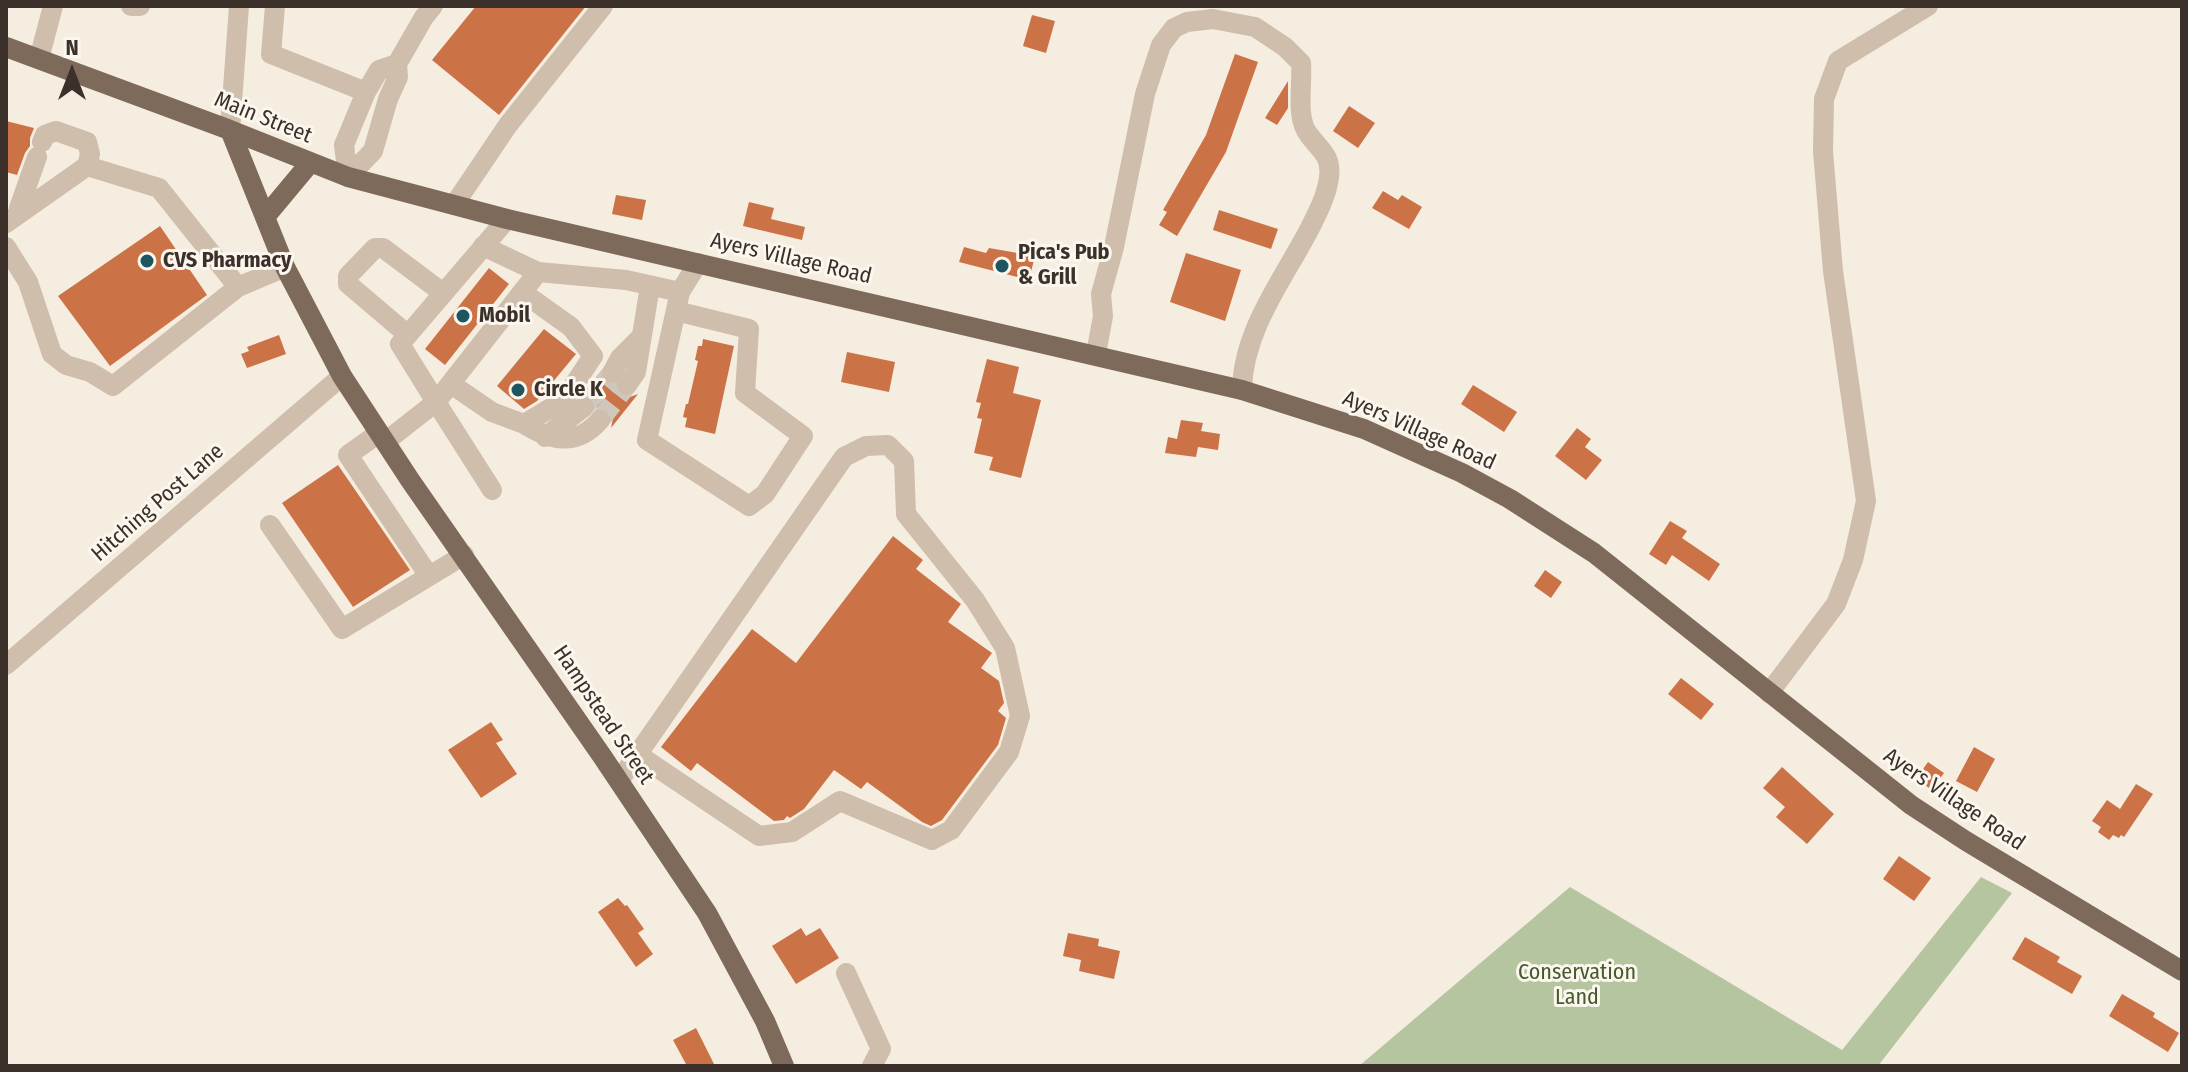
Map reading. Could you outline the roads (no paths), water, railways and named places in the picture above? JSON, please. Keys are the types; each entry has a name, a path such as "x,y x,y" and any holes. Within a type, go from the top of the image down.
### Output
{"main road":[{"name":"Main Street","path":"6,47 348,177 507,219"},
{"name":"Hampstead Street","path":"230,130 285,267 342,376 707,913 765,1021 784,1066"},
{"path":"265,217 310,163"},
{"name":"Ayers Village Road","path":"507,219 1096,354 1242,390 1364,429 1462,473 1510,499 1594,553 1911,805 2182,971"}],"street":[{"path":"39,59 53,6"},
{"path":"131,6 140,6"},
{"path":"230,130 239,6"},
{"path":"275,6 271,54 366,92"},
{"path":"348,177 373,151 388,99 398,77 397,64 433,6"},
{"path":"454,205 508,125 603,6"},
{"path":"1769,693 1836,604 1853,560 1866,501 1833,271 1823,151 1824,99 1838,61 1928,6"},
{"path":"1096,354 1103,316 1101,294 1114,247 1145,94 1161,45 1174,28 1197,14 1255,27 1285,47 1301,63 1303,122 1308,135 1329,158 1330,173 1321,207 1257,325 1243,367 1242,390"},
{"path":"348,177 344,145 366,92 379,70 397,64"},
{"path":"56,131 87,142 90,154 87,166 12,215 45,135 56,131"},
{"path":"87,166 159,188 238,287"},
{"path":"492,490 400,344 507,219"},
{"path":"483,246 538,272 626,280 650,286 678,302 749,329 745,393 803,436 765,494 749,506 647,440 678,302 698,263"},
{"path":"6,247 28,282 52,354 66,365 90,372 113,386 238,287 285,267"},
{"path":"408,335 348,284 348,276 375,248 383,248 443,293"},
{"path":"429,576 348,455 382,438 436,402 538,272"},
{"path":"620,379 636,372 650,286"},
{"path":"522,292 571,327 593,356 564,400 524,424"},
{"name":"Hitching Post Lane","path":"6,665 342,376"},
{"path":"451,384 492,412 524,424 545,437 592,413"},
{"path":"619,781 637,754 844,457 866,446 888,445 904,461 906,514 975,600 1005,648 1020,716 1009,752 951,830 932,840 840,801 792,832 759,836 637,754"},
{"path":"270,525 342,629 464,555"},
{"path":"846,973 881,1049 872,1066"}],"tunnel":[{"path":"584,407 612,373"},
{"path":"600,420 627,385"}],"place":[{"name":"CVS Pharmacy","path":"147,261"},
{"name":"Pica's Pub & Grill","path":"1002,266"},
{"name":"Mobil","path":"463,316"},
{"name":"Circle K","path":"518,390"}],"park label":[{"name":"Conservation Land","path":"1577,986"}]}
